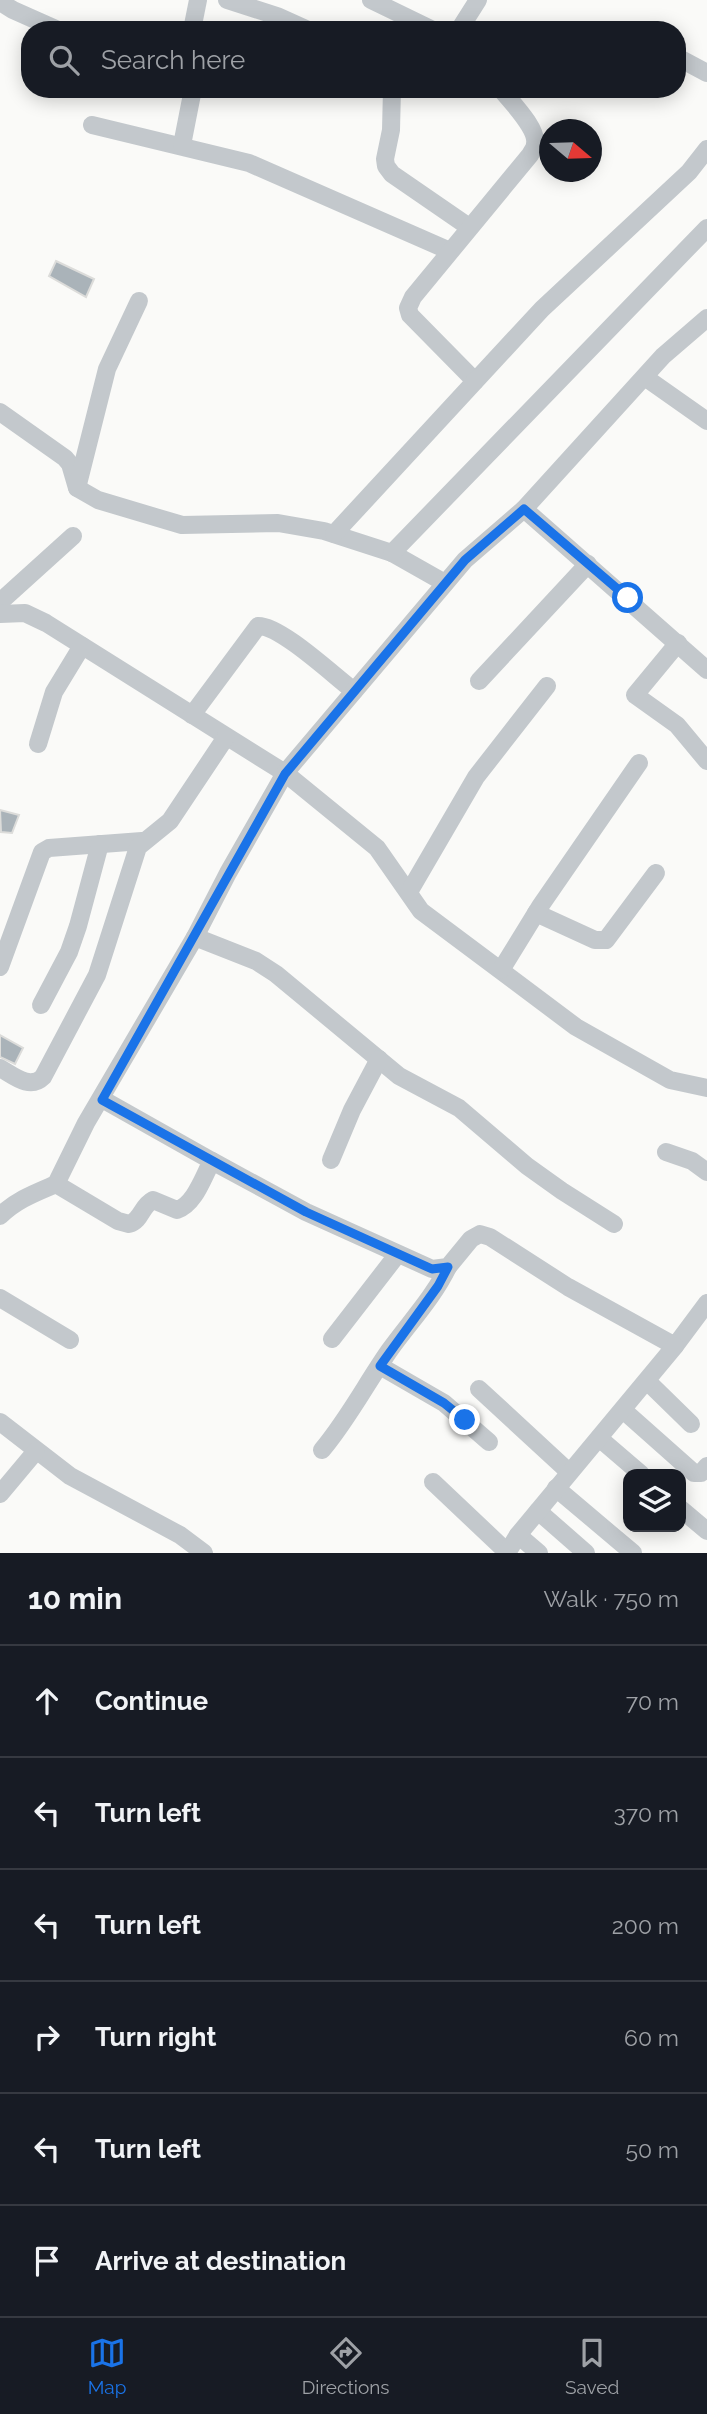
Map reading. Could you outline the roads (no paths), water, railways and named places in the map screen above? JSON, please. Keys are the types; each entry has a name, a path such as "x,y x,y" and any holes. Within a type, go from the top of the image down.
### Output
{"street":[{"path":"194,21 198,0"},
{"path":"227,0 288,21"},
{"path":"371,0 403,21"},
{"path":"465,21 478,0"},
{"path":"0,2 38,21"},
{"path":"686,62 707,73"},
{"path":"182,145 191,98"},
{"path":"392,98 386,166 392,174 470,227"},
{"path":"475,381 410,315 408,307 412,297 530,155 535,144 534,133 508,98"},
{"path":"92,125 249,163 450,251"},
{"path":"334,534 542,309 689,172 707,149"},
{"path":"392,553 707,228"},
{"path":"77,488 107,369 139,301"},
{"path":"0,1216 25,1197 57,1184 86,1123 102,1100 195,937 285,774 465,560 524,509 646,378 663,356 707,318"},
{"path":"646,378 707,421"},
{"path":"0,412 65,458 70,464 77,488 98,500 183,525 278,523 334,534 392,553 416,564 445,583"},
{"path":"524,509 707,670"},
{"path":"0,602 73,536"},
{"path":"478,681 588,564"},
{"path":"0,614 26,613 46,623 285,774 377,848 421,911 576,1027 670,1080 707,1088"},
{"path":"192,715 258,626 266,626 283,635 354,691"},
{"path":"678,643 635,695 677,725 707,761"},
{"path":"38,744 54,692 82,646"},
{"path":"409,892 476,777 547,687"},
{"path":"0,1068 31,1084 37,1083 43,1077 97,975 131,863 142,841 170,821 226,737"},
{"path":"501,971 536,913 639,763"},
{"path":"0,967 42,852 49,848 142,841"},
{"path":"41,1005 69,953 100,844"},
{"path":"536,913 595,940 606,940 656,873"},
{"path":"195,937 256,961 276,974 400,1076 459,1108 536,1172 614,1224"},
{"path":"331,1160 352,1110 379,1059"},
{"path":"102,1100 306,1212 432,1269 448,1267"},
{"path":"666,1152 692,1161 707,1172"},
{"path":"57,1184 118,1221 129,1224 139,1218 146,1205 153,1200 177,1210 185,1207 212,1161"},
{"path":"322,1450 438,1286 448,1267 471,1239 480,1234 490,1237 568,1287 675,1346"},
{"path":"332,1339 397,1255"},
{"path":"0,1298 70,1340"},
{"path":"433,1482 507,1553 518,1535 647,1381 707,1303"},
{"path":"380,1366 444,1403 489,1442"},
{"path":"647,1381 691,1424"},
{"path":"479,1389 569,1472"},
{"path":"623,1410 694,1472 701,1473 707,1466"},
{"path":"0,1422 70,1476 180,1535 204,1553"},
{"path":"599,1438 635,1469"},
{"path":"0,1494 36,1451"},
{"path":"556,1488 633,1553"},
{"path":"538,1511 586,1553"},
{"path":"686,1513 706,1531"},
{"path":"518,1535 539,1553"}]}
